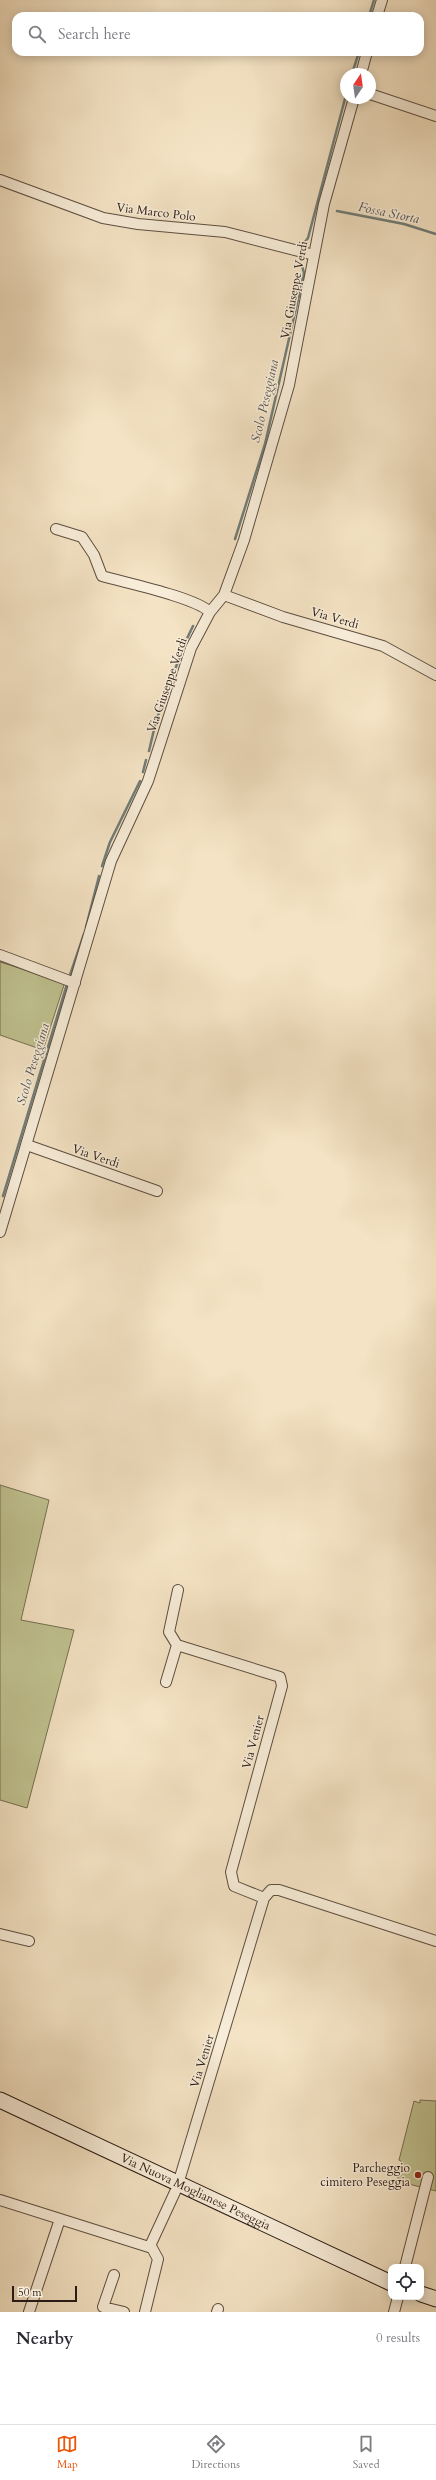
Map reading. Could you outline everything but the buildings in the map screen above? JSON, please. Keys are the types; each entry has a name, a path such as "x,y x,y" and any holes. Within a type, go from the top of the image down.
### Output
{"main road":[{"name":"Via Nuova Moglianese Peseggia","path":"0,2100 177,2188 388,2282"},
{"path":"424,2295 436,2300"}],"street":[{"path":"378,12 382,0"},
{"path":"363,68 366,56"},
{"path":"376,96 436,116"},
{"name":"Via Giuseppe Verdi","path":"0,1232 111,861 148,782 191,648 210,612 224,595 244,540 288,384 324,204 352,104"},
{"name":"Via Marco Polo","path":"0,180 103,218 138,224 225,232 314,255"},
{"path":"56,529 82,537 94,555 102,576 176,597 206,608 210,612"},
{"name":"Via Verdi","path":"224,595 282,617 383,646 436,675"},
{"path":"0,955 75,983"},
{"name":"Via Verdi","path":"27,1145 157,1192"},
{"path":"166,1682 177,1645 168,1632 178,1590"},
{"name":"Via Venier","path":"150,2246 177,2188 264,1898 234,1886 231,1872 282,1686 280,1677 177,1645"},
{"path":"264,1898 271,1890 279,1890 436,1941"},
{"path":"0,1934 29,1941"},
{"path":"406,2264 428,2176"},
{"path":"0,2201 150,2246 156,2252 158,2259 145,2312"},
{"path":"29,2312 60,2219"},
{"path":"114,2275 103,2307 124,2312"},
{"path":"394,2312 397,2300"}],"green space":[{"path":"0,962 65,982 43,1050 0,1035"},
{"path":"0,1485 49,1500 21,1620 74,1630 27,1808 0,1800"},
{"path":"420,2100 436,2101 436,2191 397,2181 402,2162 399,2160 414,2101 420,2103"}],"waterway":[{"name":"Scolo Peseggiana","path":"370,12 374,0"},
{"name":"Scolo Peseggiana","path":"354,68 358,56"},
{"name":"Scolo Peseggiana","path":"305,242 308,238 344,104"},
{"name":"Fossa Storta","path":"337,211 404,224 436,234"},
{"name":"Scolo Peseggiana","path":"235,539 265,444 304,273 302,266"},
{"name":"Scolo Peseggiana","path":"181,651 193,626"},
{"name":"Scolo Peseggiana","path":"149,751 156,721 180,656"},
{"name":"Scolo Peseggiana","path":"143,772 146,760"},
{"name":"Scolo Peseggiana","path":"102,866 110,842 140,781"},
{"name":"Scolo Peseggiana","path":"86,927 99,876"},
{"name":"Scolo Peseggiana","path":"70,975 84,934"},
{"name":"Scolo Peseggiana","path":"3,1196 67,984"}],"place":[{"name":"Parcheggio cimitero Peseggia","path":"418,2175"}]}
